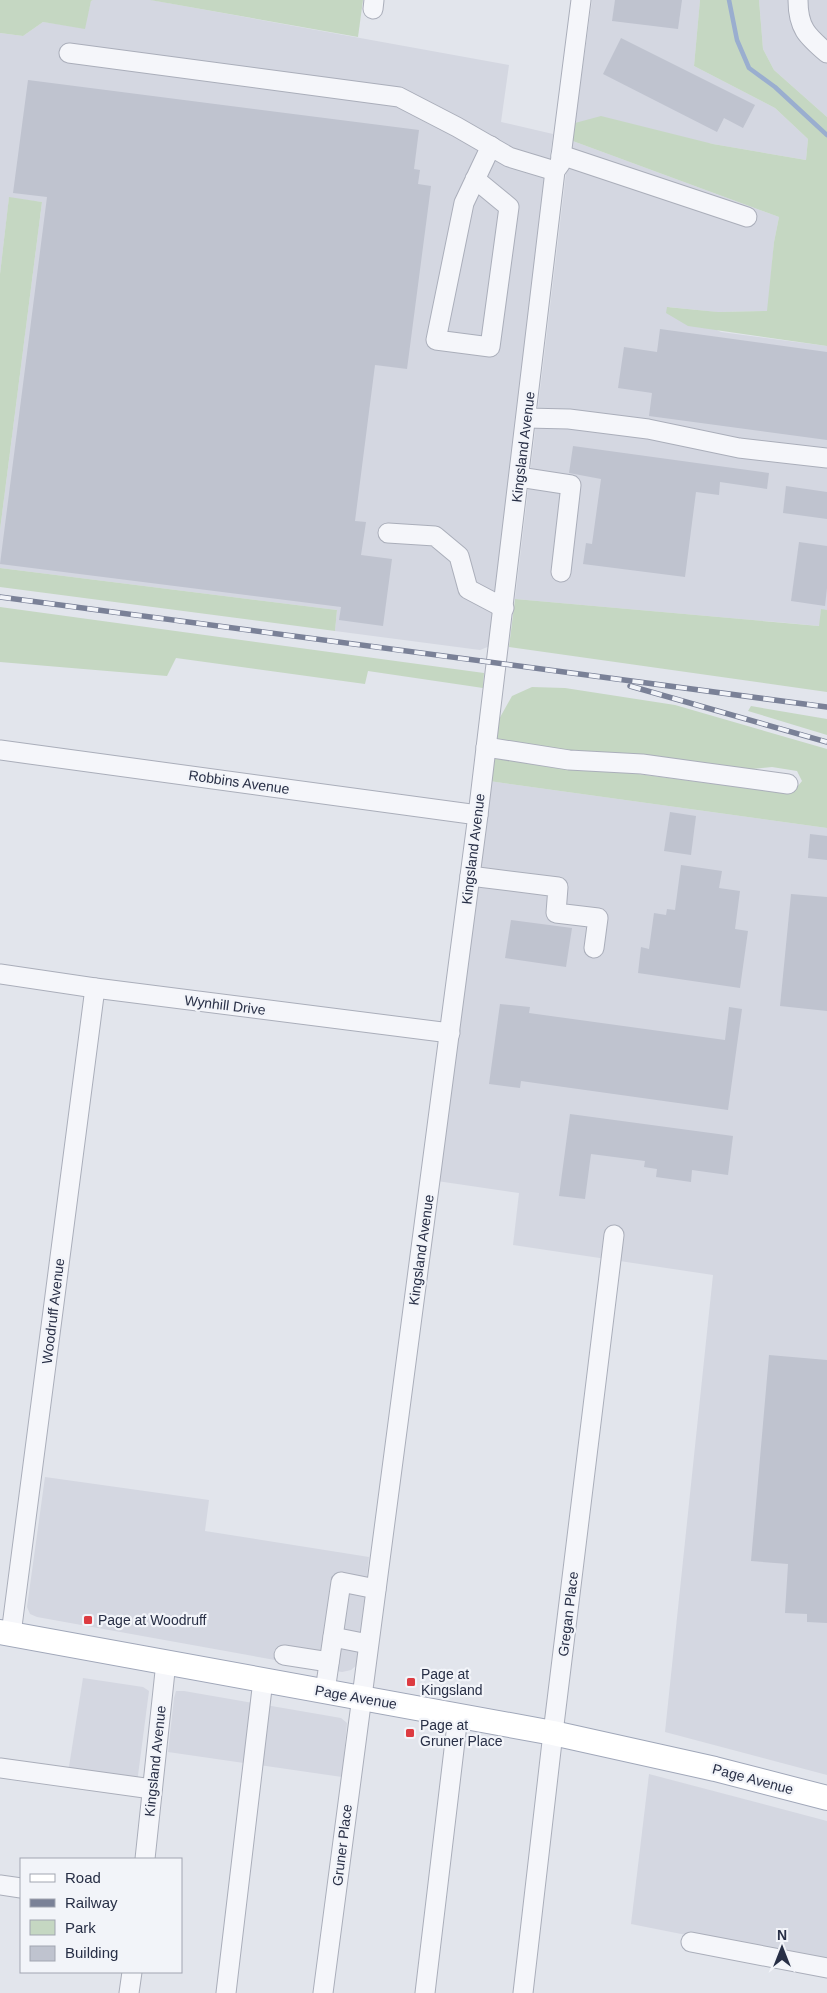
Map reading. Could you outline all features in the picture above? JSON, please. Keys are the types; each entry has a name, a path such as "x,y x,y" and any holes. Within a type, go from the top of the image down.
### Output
{"main road":[{"name":"Page Avenue","path":"6,1633 553,1733 680,1760 827,1798"}],"street":[{"name":"Kingsland Avenue","path":"361,1698 450,1033 558,163 581,0"},
{"path":"798,0 801,22 807,36 827,53"},
{"path":"69,53 399,97 509,157 558,163 747,216"},
{"path":"475,179 509,207 490,347 436,340 464,203 475,179 491,146"},
{"path":"526,418 569,419 648,429 739,448 827,458"},
{"path":"519,477 571,485 561,572"},
{"path":"388,533 435,536 459,556 468,589 504,608"},
{"path":"486,747 569,760 642,764 788,784"},
{"name":"Robbins Avenue","path":"0,750 478,814"},
{"path":"470,876 558,887 556,913 598,918 594,948"},
{"name":"Wynhill Drive","path":"0,974 95,988 450,1033"},
{"name":"Woodruff Avenue","path":"6,1633 95,988"},
{"name":"Gregan Place","path":"523,1993 614,1236"},
{"path":"325,1691 341,1582 376,1589"},
{"path":"333,1637 368,1644"},
{"path":"284,1655 329,1662"},
{"name":"Kingsland Avenue","path":"145,1858 166,1662"},
{"path":"226,1993 263,1680"},
{"name":"Gruner Place","path":"323,1993 361,1698"},
{"path":"425,1993 458,1716"},
{"path":"0,1768 152,1789"},
{"path":"0,1885 20,1888"},
{"path":"691,1942 827,1968"},
{"path":"129,1993 132,1973"}],"shaded area":[{"path":"151,0 509,65 501,122 553,134 490,646 480,650 335,631 337,610 0,568 0,530 42,202 9,198 0,274 0,33 23,36 43,22 84,28 91,1"},
{"path":"592,0 700,0 694,66 775,108 808,139 806,160 575,123"},
{"path":"759,0 827,0 827,117 774,70 763,49"},
{"path":"570,140 779,217 774,242 768,311 717,312 668,307 721,332 827,346 827,610 821,610 820,626 515,599"},
{"path":"489,781 827,828 827,1775 665,1732 713,1275 513,1245 519,1193 437,1181"},
{"path":"45,1477 209,1500 205,1531 369,1557 357,1665 351,1670 342,1672 37,1617 30,1614 27,1607"},
{"path":"83,1678 143,1687 149,1691 137,1783 68,1773"},
{"path":"176,1691 341,1718 347,1723 342,1777 168,1752"},
{"path":"649,1774 827,1821 827,1963 631,1924"}],"green space":[{"path":"0,0 93,0 91,1 85,29 43,22 23,36 0,33"},
{"path":"150,0 363,0 358,37"},
{"path":"700,0 759,0 763,49 774,70 827,117 827,346 688,326 666,313 667,307 718,312 767,311 774,242 779,217 570,140 575,123 601,116 713,144 806,160 808,139 775,108 694,66"},
{"path":"9,197 42,202 0,530 0,274"},
{"path":"0,568 337,610 335,631 0,587"},
{"path":"515,599 819,626 821,609 827,610 827,692 509,647"},
{"path":"0,607 484,673 483,688 368,671 365,684 176,658 167,676 0,662"},
{"path":"532,687 565,688 675,705 827,749 827,828 489,781 493,755 768,791 793,792 802,781 797,771 772,767 734,771 550,751 495,742 498,721 512,696"},
{"path":"751,706 827,719 827,735 748,711"}],"building":[{"path":"615,0 682,0 678,29 612,21"},
{"path":"621,38 755,105 743,128 724,118 717,132 603,74"},
{"path":"28,80 419,130 414,169 420,170 418,184 431,186 407,369 375,365 355,521 366,522 361,555 392,559 383,626 339,620 341,607 0,564 47,197 13,193"},
{"path":"660,329 827,352 827,440 649,416 652,393 618,388 624,347 657,352"},
{"path":"573,446 769,473 767,489 720,482 719,495 696,492 685,577 583,564 586,543 592,544 601,479 569,473"},
{"path":"786,486 827,492 827,519 783,513"},
{"path":"799,542 827,546 825,606 791,601"},
{"path":"670,812 696,816 691,855 664,851"},
{"path":"810,834 827,836 827,860 808,858"},
{"path":"681,865 722,871 719,888 740,891 735,929 748,931 740,988 638,973 641,947 649,949 654,913 666,915 667,909 675,910"},
{"path":"791,894 827,897 827,1011 780,1006"},
{"path":"511,920 572,928 566,967 505,958"},
{"path":"500,1004 530,1007 529,1013 725,1040 729,1007 742,1009 728,1110 521,1081 520,1088 489,1084"},
{"path":"570,1114 733,1136 728,1175 692,1170 691,1182 656,1177 657,1169 644,1167 645,1161 591,1154 585,1199 559,1196"},
{"path":"769,1355 827,1360 827,1623 807,1622 807,1614 785,1613 788,1564 751,1561"}],"waterway":[{"path":"729,0 737,40 749,68 775,87 827,135"}],"railway":[{"path":"0,597 827,707"},
{"path":"630,686 827,742"}],"place":[{"name":"Page at Woodruff","path":"88,1620"},
{"name":"Page at Kingsland","path":"411,1682"},
{"name":"Page at Gruner Place","path":"410,1733"}]}
